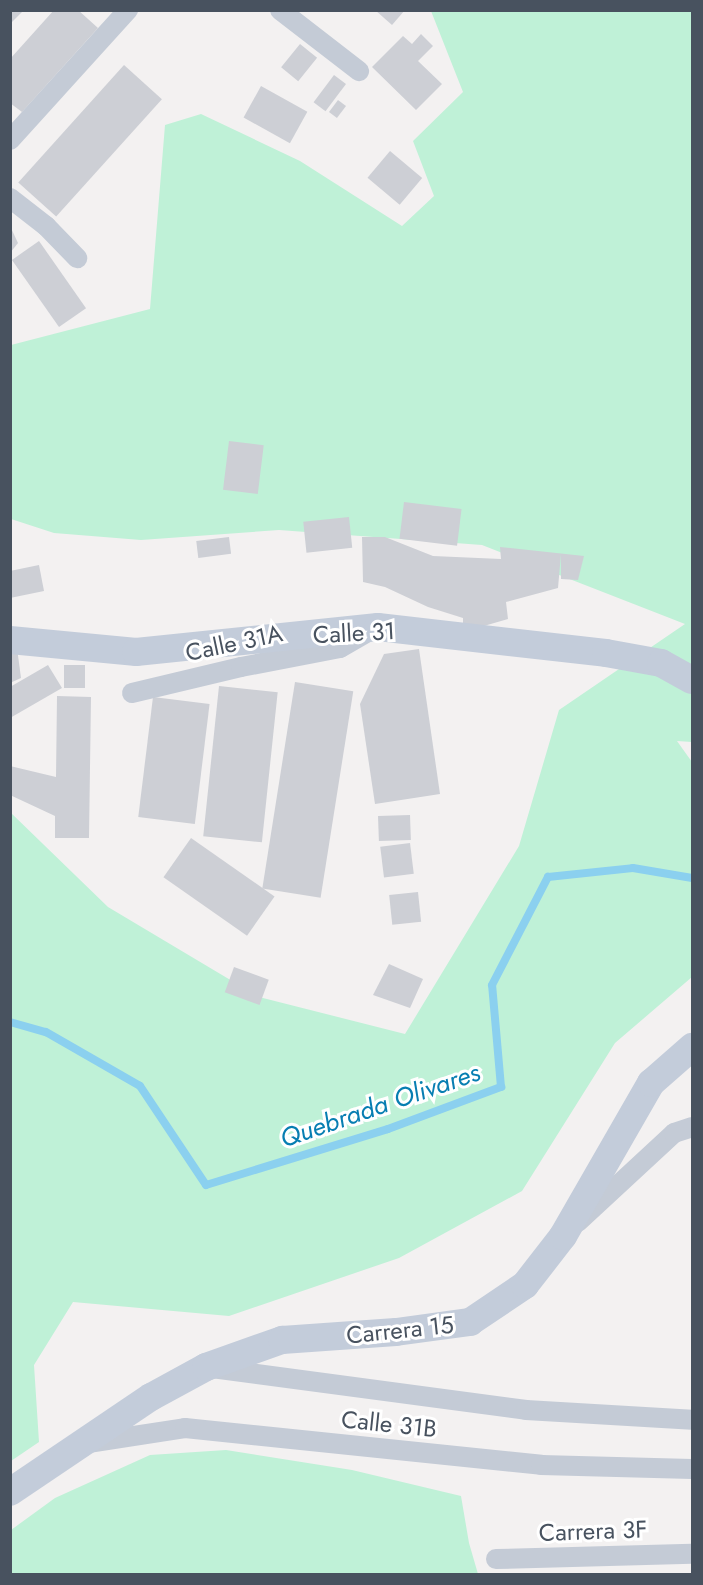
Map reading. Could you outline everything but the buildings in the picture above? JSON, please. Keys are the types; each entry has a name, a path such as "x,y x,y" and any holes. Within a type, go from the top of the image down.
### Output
{"main road":[{"name":"Calle 31","path":"10,640 136,652 378,627 606,653 662,663 687,671"},
{"name":"Carrera 15","path":"10,1492 151,1397 206,1367 282,1340 396,1332 470,1322 525,1285 563,1236 651,1083 693,1047"}],"street":[{"path":"10,140 128,10"},
{"path":"280,10 359,71"},
{"path":"10,198 46,226 77,258"},
{"name":"Calle 31A","path":"132,693 241,667 340,648 378,627"},
{"path":"563,1236 674,1133 693,1127"},
{"name":"Calle 31B","path":"206,1367 526,1410 693,1420"},
{"name":"Calle 31B","path":"82,1444 185,1428 541,1465 693,1469"},
{"name":"Carrera 3F","path":"496,1559 693,1554"}],"green space":[{"path":"431,11 692,11 692,742 677,741 692,762 692,977 615,1043 522,1191 399,1258 229,1316 73,1302 34,1365 39,1442 11,1461 10,812 108,907 259,997 405,1034 519,846 559,710 685,624 482,545 279,530 141,540 54,533 11,519 11,345 150,309 165,125 201,114 300,161 402,226 434,196 413,141 463,92"},
{"path":"226,1450 352,1470 461,1496 469,1543 478,1574 11,1574 11,1530 55,1498 150,1455"}],"waterway":[{"name":"Quebrada Olivares","path":"10,1022 46,1032 140,1086 206,1185 388,1129 501,1087 492,985 548,877 633,868 692,878"}]}
